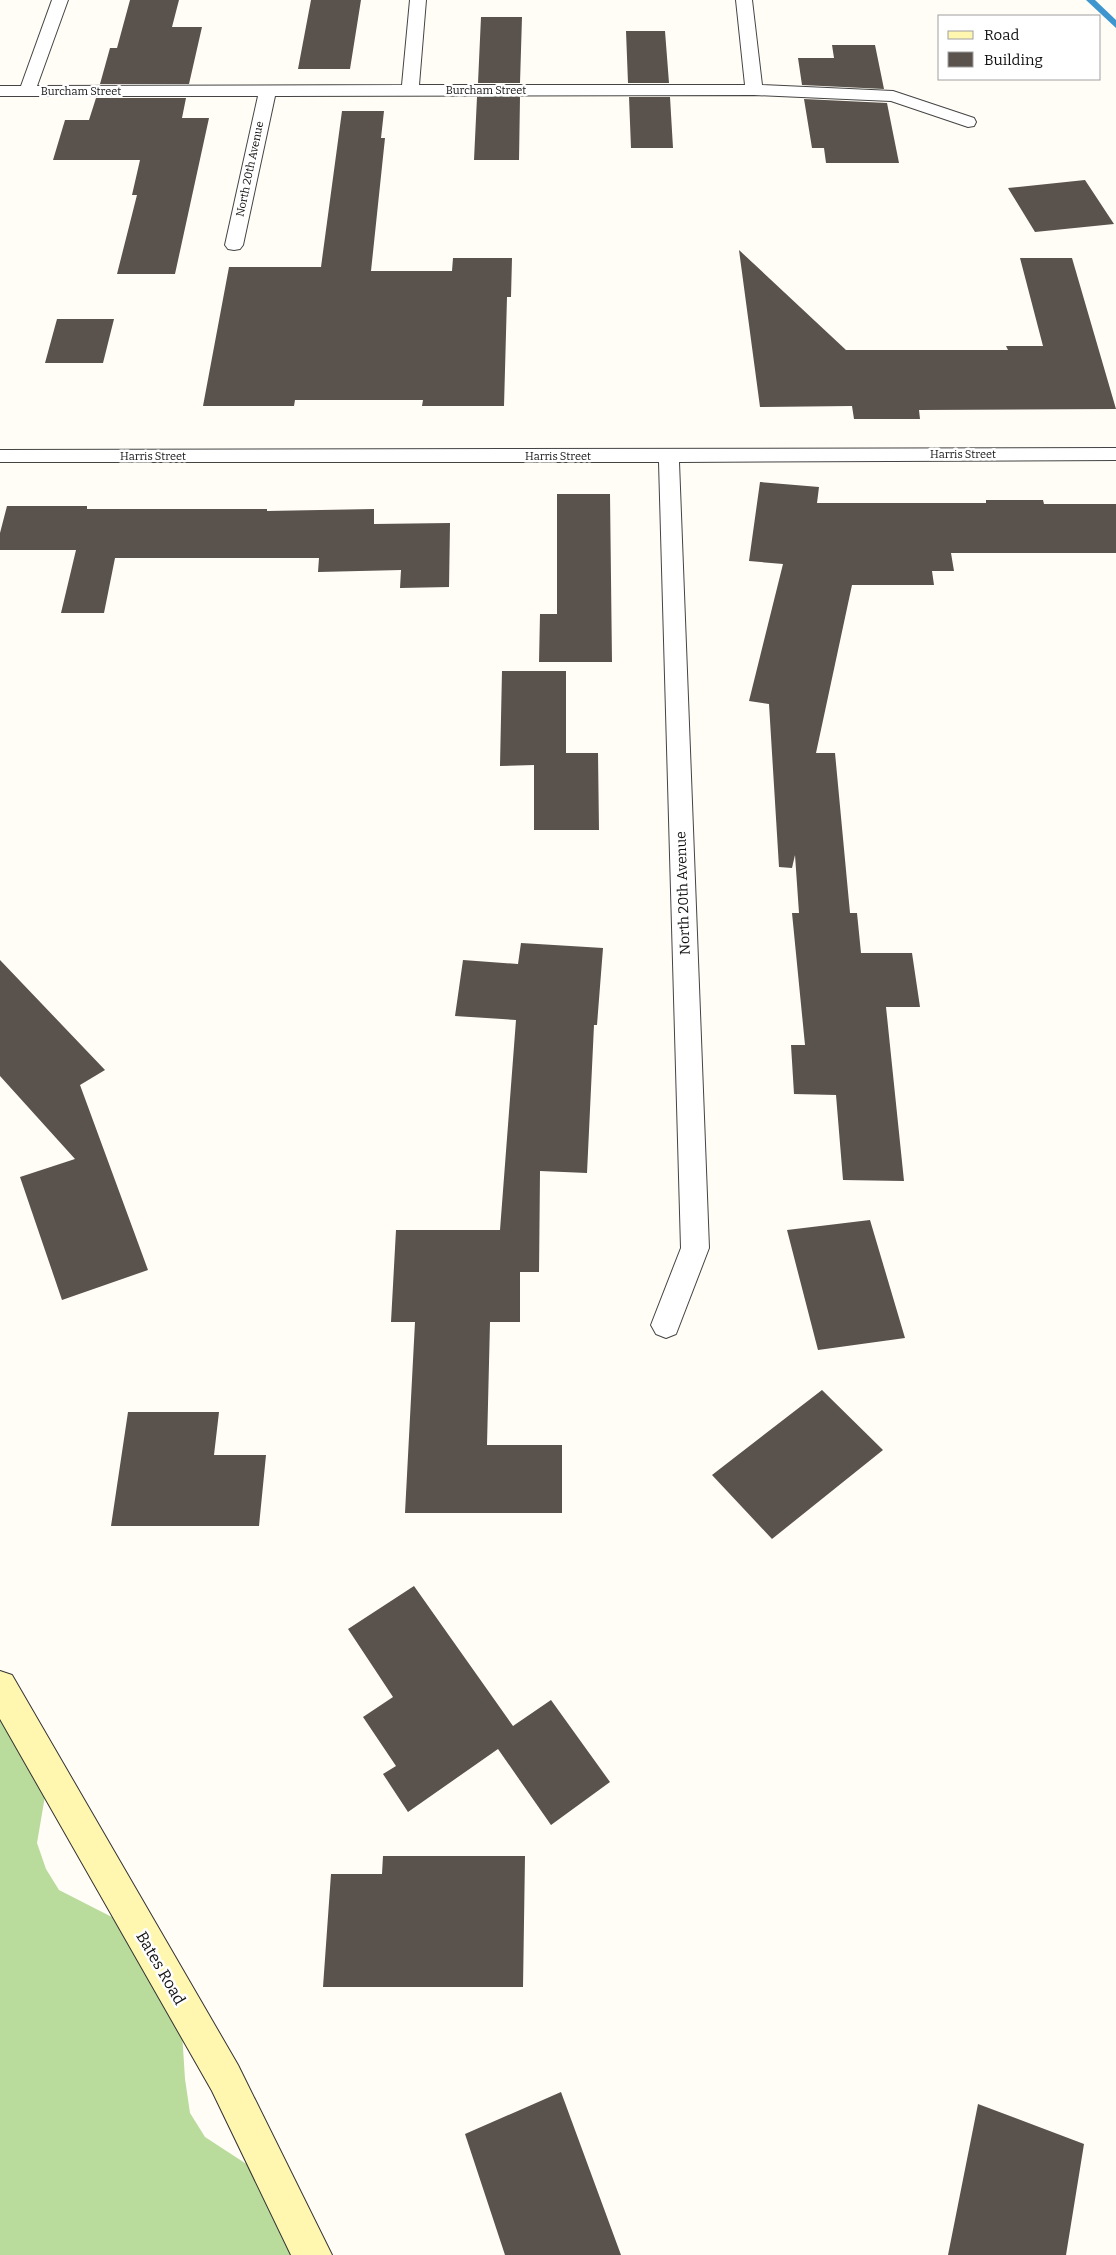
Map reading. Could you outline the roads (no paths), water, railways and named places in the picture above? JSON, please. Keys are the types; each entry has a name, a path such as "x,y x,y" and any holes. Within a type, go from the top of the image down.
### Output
{"street":[{"path":"27,91 60,0"},
{"path":"410,90 418,0"},
{"path":"744,0 754,90"},
{"name":"Burcham Street","path":"0,91 754,90 893,96 968,122"},
{"name":"North 20th Avenue","path":"234,245 267,92"},
{"name":"Harris Street","path":"0,456 1116,454"},
{"name":"North 20th Avenue","path":"666,1325 695,1248 669,456"},
{"name":"Bates Road","path":"0,1687 224,2078 312,2255"}],"waterway":[{"path":"1090,0 1116,25"}]}
